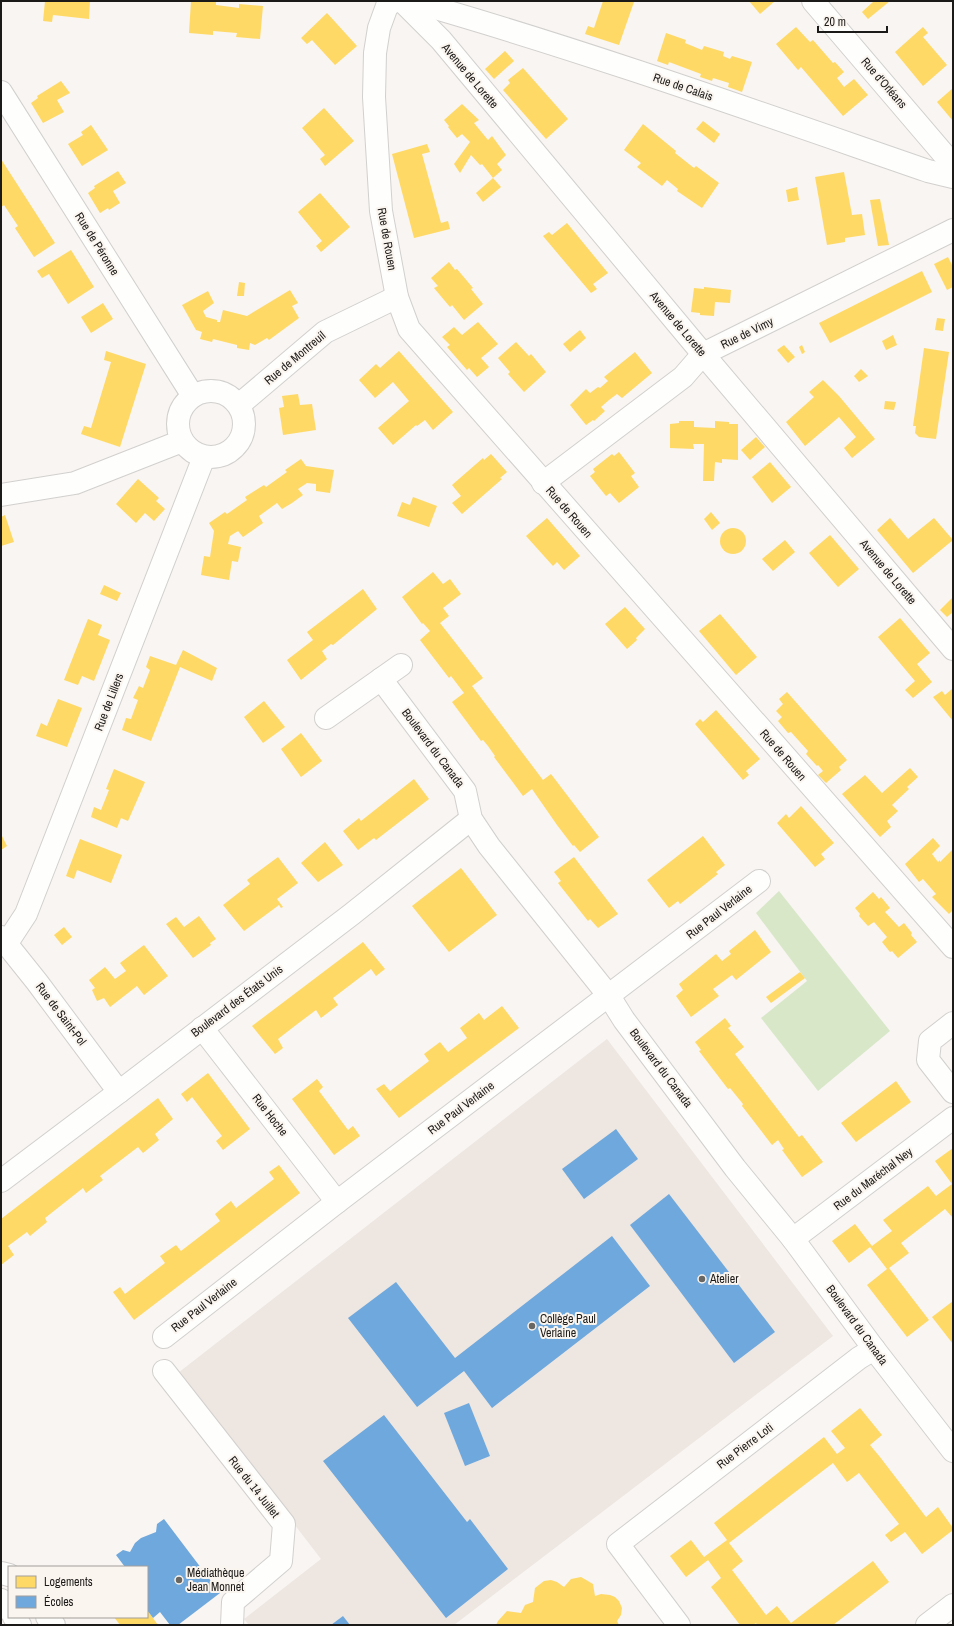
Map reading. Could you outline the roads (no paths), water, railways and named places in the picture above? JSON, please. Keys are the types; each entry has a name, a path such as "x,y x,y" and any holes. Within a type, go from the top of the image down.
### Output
{"street":[{"name":"Rue de Rouen","path":"394,1 387,6 379,28 374,97 381,211 397,297 409,329 953,947"},
{"name":"Avenue de Lorette","path":"402,1 441,40 703,354 953,649"},
{"name":"Rue de Calais","path":"411,1 636,71 920,168 953,177"},
{"name":"Rue d'Orléans","path":"814,1 953,165"},
{"name":"Rue de Péronne","path":"1,92 193,396"},
{"name":"Rue de Vimy","path":"543,483 683,377 703,354 953,230"},
{"name":"Rue de Montreuil","path":"239,406 325,332 397,297"},
{"path":"207,391 222,392 232,398 239,406 244,420 243,434 238,444 230,452 219,456 204,457 193,453 182,441 178,431 180,411 186,402 193,396 207,391"},
{"path":"1,495 75,483 182,441"},
{"name":"Rue de Lillers","path":"4,940 26,914 204,457"},
{"path":"326,718 401,665"},
{"name":"Boulevard du Canada","path":"381,679 465,791 471,819 489,846 608,996 624,1020 735,1168 793,1239 842,1303 874,1349 953,1451"},
{"name":"Boulevard des États Unis","path":"1,1181 352,914 471,819"},
{"name":"Rue Paul Verlaine","path":"164,1337 338,1202 759,881"},
{"name":"Rue de Saint-Pol","path":"4,940 119,1092"},
{"path":"953,1023 930,1041 928,1060 953,1092"},
{"name":"Rue Hoche","path":"202,1028 338,1202"},
{"name":"Rue du Maréchal Ney","path":"793,1239 953,1118"},
{"name":"Rue Pierre Loti","path":"679,1625 618,1544 859,1358 874,1349"},
{"name":"Rue du 14 Juillet","path":"164,1371 284,1524 281,1561 234,1602 232,1625"},
{"path":"1,1600 8,1609"},
{"path":"927,1625 953,1605"}],"place":[{"name":"Atelier","path":"702,1279"},
{"name":"Collège Paul Verlaine","path":"532,1326"},
{"name":"Médiathèque Jean Monnet","path":"179,1580"}]}
